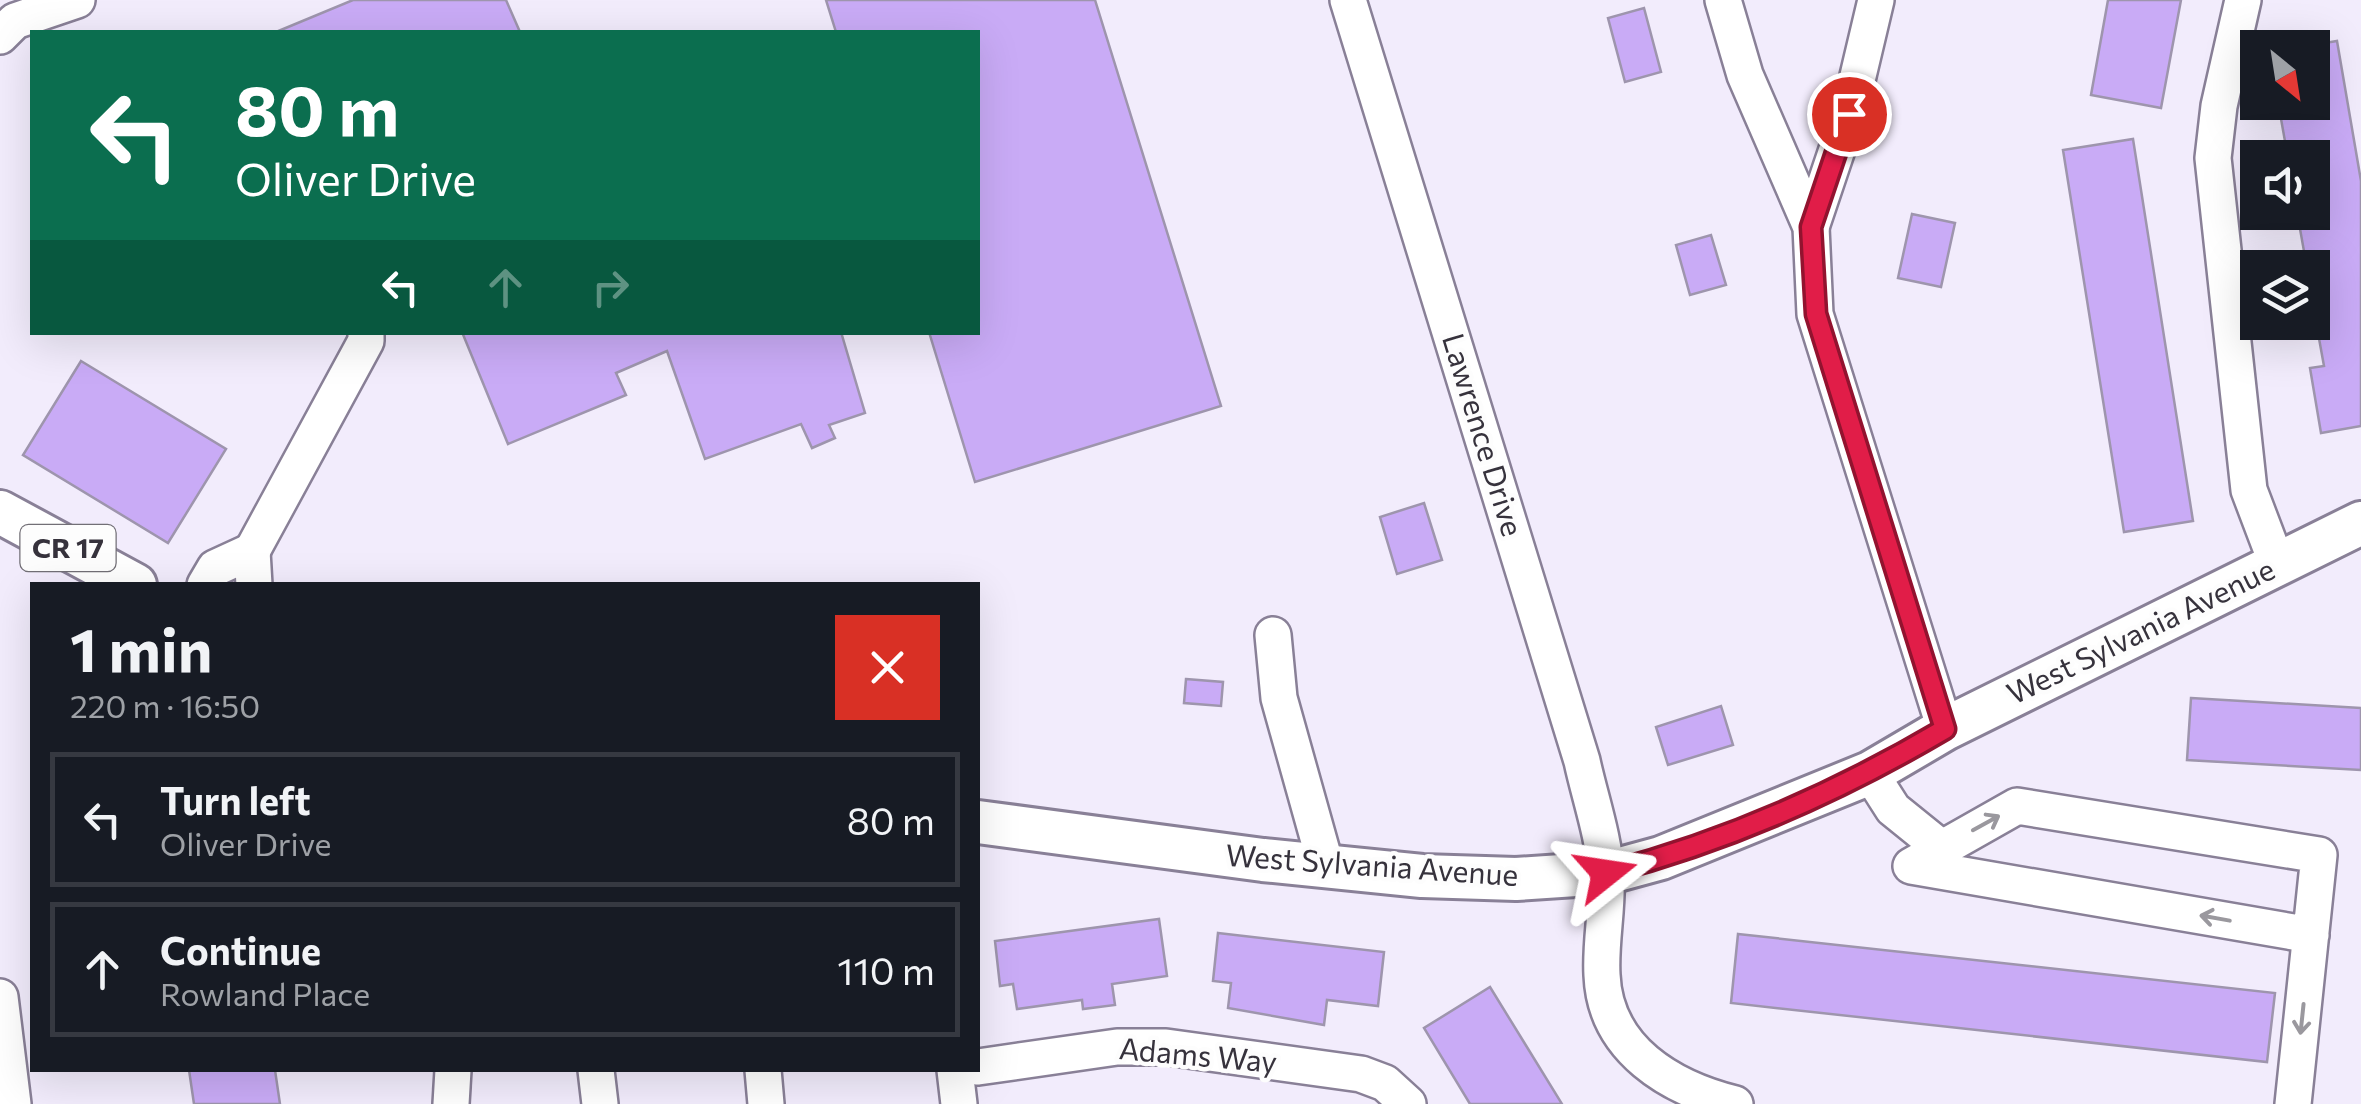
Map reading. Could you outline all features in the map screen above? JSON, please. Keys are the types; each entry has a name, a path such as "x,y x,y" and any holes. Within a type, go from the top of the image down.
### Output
{"main road":[{"name":"CR 17","path":"0,512 129,582"},
{"name":"West Sylvania Avenue","path":"980,822 1326,866 1499,879 1606,873 1661,858 1870,772 1945,729 2361,523"}],"street":[{"path":"0,36 15,21 77,0"},
{"name":"Lawrence Drive","path":"1348,0 1582,761 1606,873 1602,978 1622,1033 1650,1069 1693,1094 1735,1104"},
{"path":"1723,0 1745,75 1811,227 1816,314 1945,729"},
{"path":"1811,227 1849,114 1876,0"},
{"path":"2242,0 2219,106 2214,158 2250,490 2277,564"},
{"path":"207,582 215,568 253,568 366,335"},
{"path":"1274,635 1279,698 1326,866"},
{"path":"1870,772 1893,809 1940,848"},
{"path":"2293,1104 2311,935 2319,855 2017,806 1911,866 2311,935"},
{"path":"0,997 14,1104"},
{"name":"Adams Way","path":"980,1067 1117,1046 1166,1047 1362,1074 1384,1083 1408,1104"},
{"path":"451,1104 452,1072"},
{"path":"596,1072 600,1104"},
{"path":"763,1072 766,1104"},
{"path":"955,1072 959,1104"}],"building":[{"path":"353,0 506,0 519,30 281,30"},
{"path":"826,0 1095,0 1221,406 975,482 930,335 980,335 980,30 835,30"},
{"path":"2108,0 2181,0 2161,108 2091,95"},
{"path":"1644,8 1661,72 1625,82 1608,18"},
{"path":"2337,41 2361,181 2361,426 2321,433 2310,368 2324,366 2319,340 2330,340 2330,250 2304,250 2300,230 2330,230 2330,140 2285,140 2281,120 2330,120 2330,42"},
{"path":"2133,139 2193,521 2124,532 2063,150"},
{"path":"1912,214 1955,223 1941,287 1898,278"},
{"path":"1711,235 1726,285 1690,295 1676,245"},
{"path":"463,335 842,335 865,413 829,425 835,438 812,448 801,424 705,459 667,351 616,373 626,395 508,444"},
{"path":"81,361 226,449 168,543 23,455"},
{"path":"1424,503 1442,560 1397,574 1380,517"},
{"path":"1186,679 1223,682 1221,706 1184,703"},
{"path":"2191,698 2361,708 2361,770 2187,760"},
{"path":"1721,706 1733,745 1668,765 1656,727"},
{"path":"1159,919 1167,976 1112,984 1115,1005 1083,1009 1082,1000 1017,1009 1013,984 1000,986 995,941"},
{"path":"1218,933 1384,952 1378,1006 1327,1000 1324,1025 1228,1008 1231,983 1213,981"},
{"path":"1738,934 2275,993 2267,1062 1731,1003"},
{"path":"1490,987 1562,1104 1470,1104 1424,1028"},
{"path":"189,1072 275,1072 280,1104 194,1104"}],"route":[{"path":"1606,873 1661,858 1778,812 1870,772 1945,729 1816,314 1811,227 1849,114"}]}
